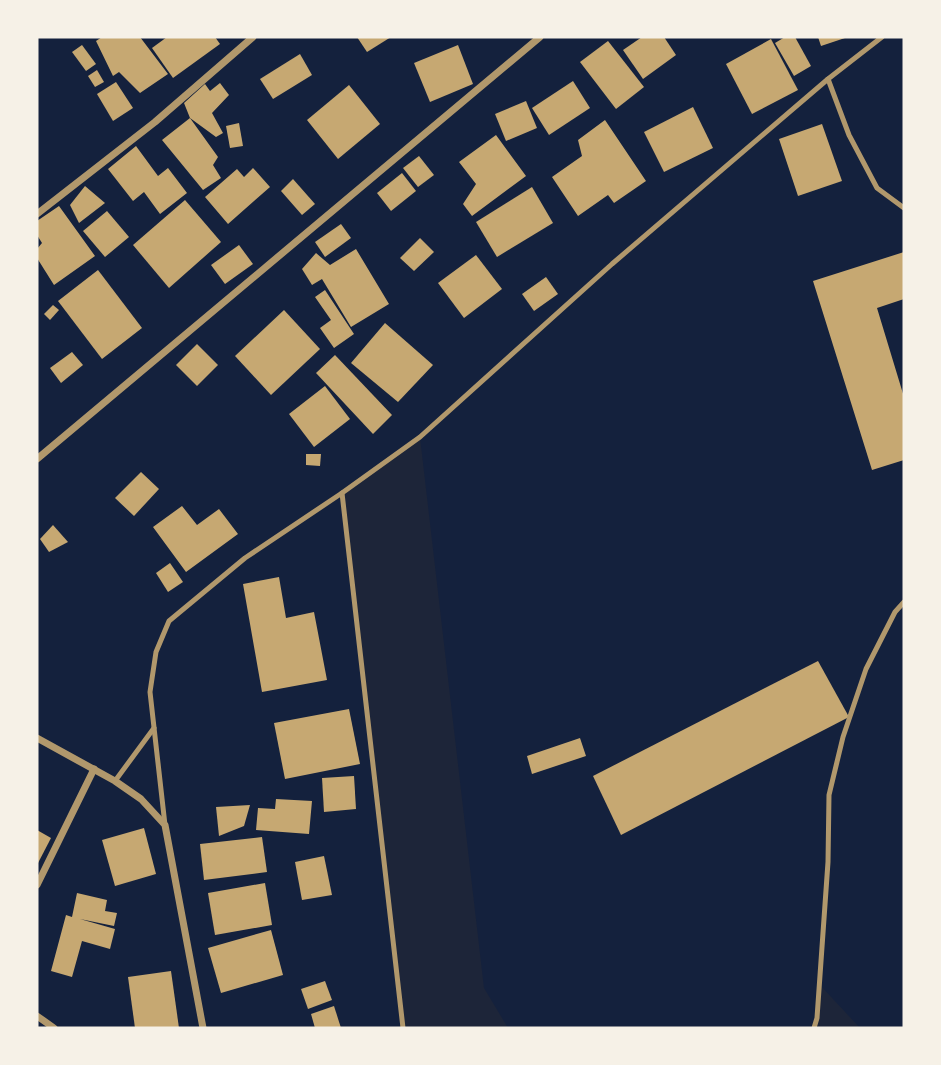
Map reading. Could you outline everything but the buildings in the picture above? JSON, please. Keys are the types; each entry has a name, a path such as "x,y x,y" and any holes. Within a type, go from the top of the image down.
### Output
{"street":[{"path":"37,214 155,122 253,37"},
{"path":"37,459 540,37"},
{"path":"37,738 141,799 165,825 203,1028"},
{"path":"37,885 94,769"},
{"path":"37,1016 54,1028"}],"lane":[{"path":"165,825 150,692 156,652 169,621 245,558 420,437 612,264 828,79 882,37"},
{"path":"828,79 849,135 877,188 904,208"},
{"path":"342,493 403,1028"},
{"path":"814,1028 817,1018 828,862 830,795 843,737 866,669 895,612 904,602"},
{"path":"115,782 154,728"}],"shaded area":[{"path":"420,437 484,988 508,1028 403,1028 342,493"},
{"path":"819,984 860,1028 814,1028"}]}
